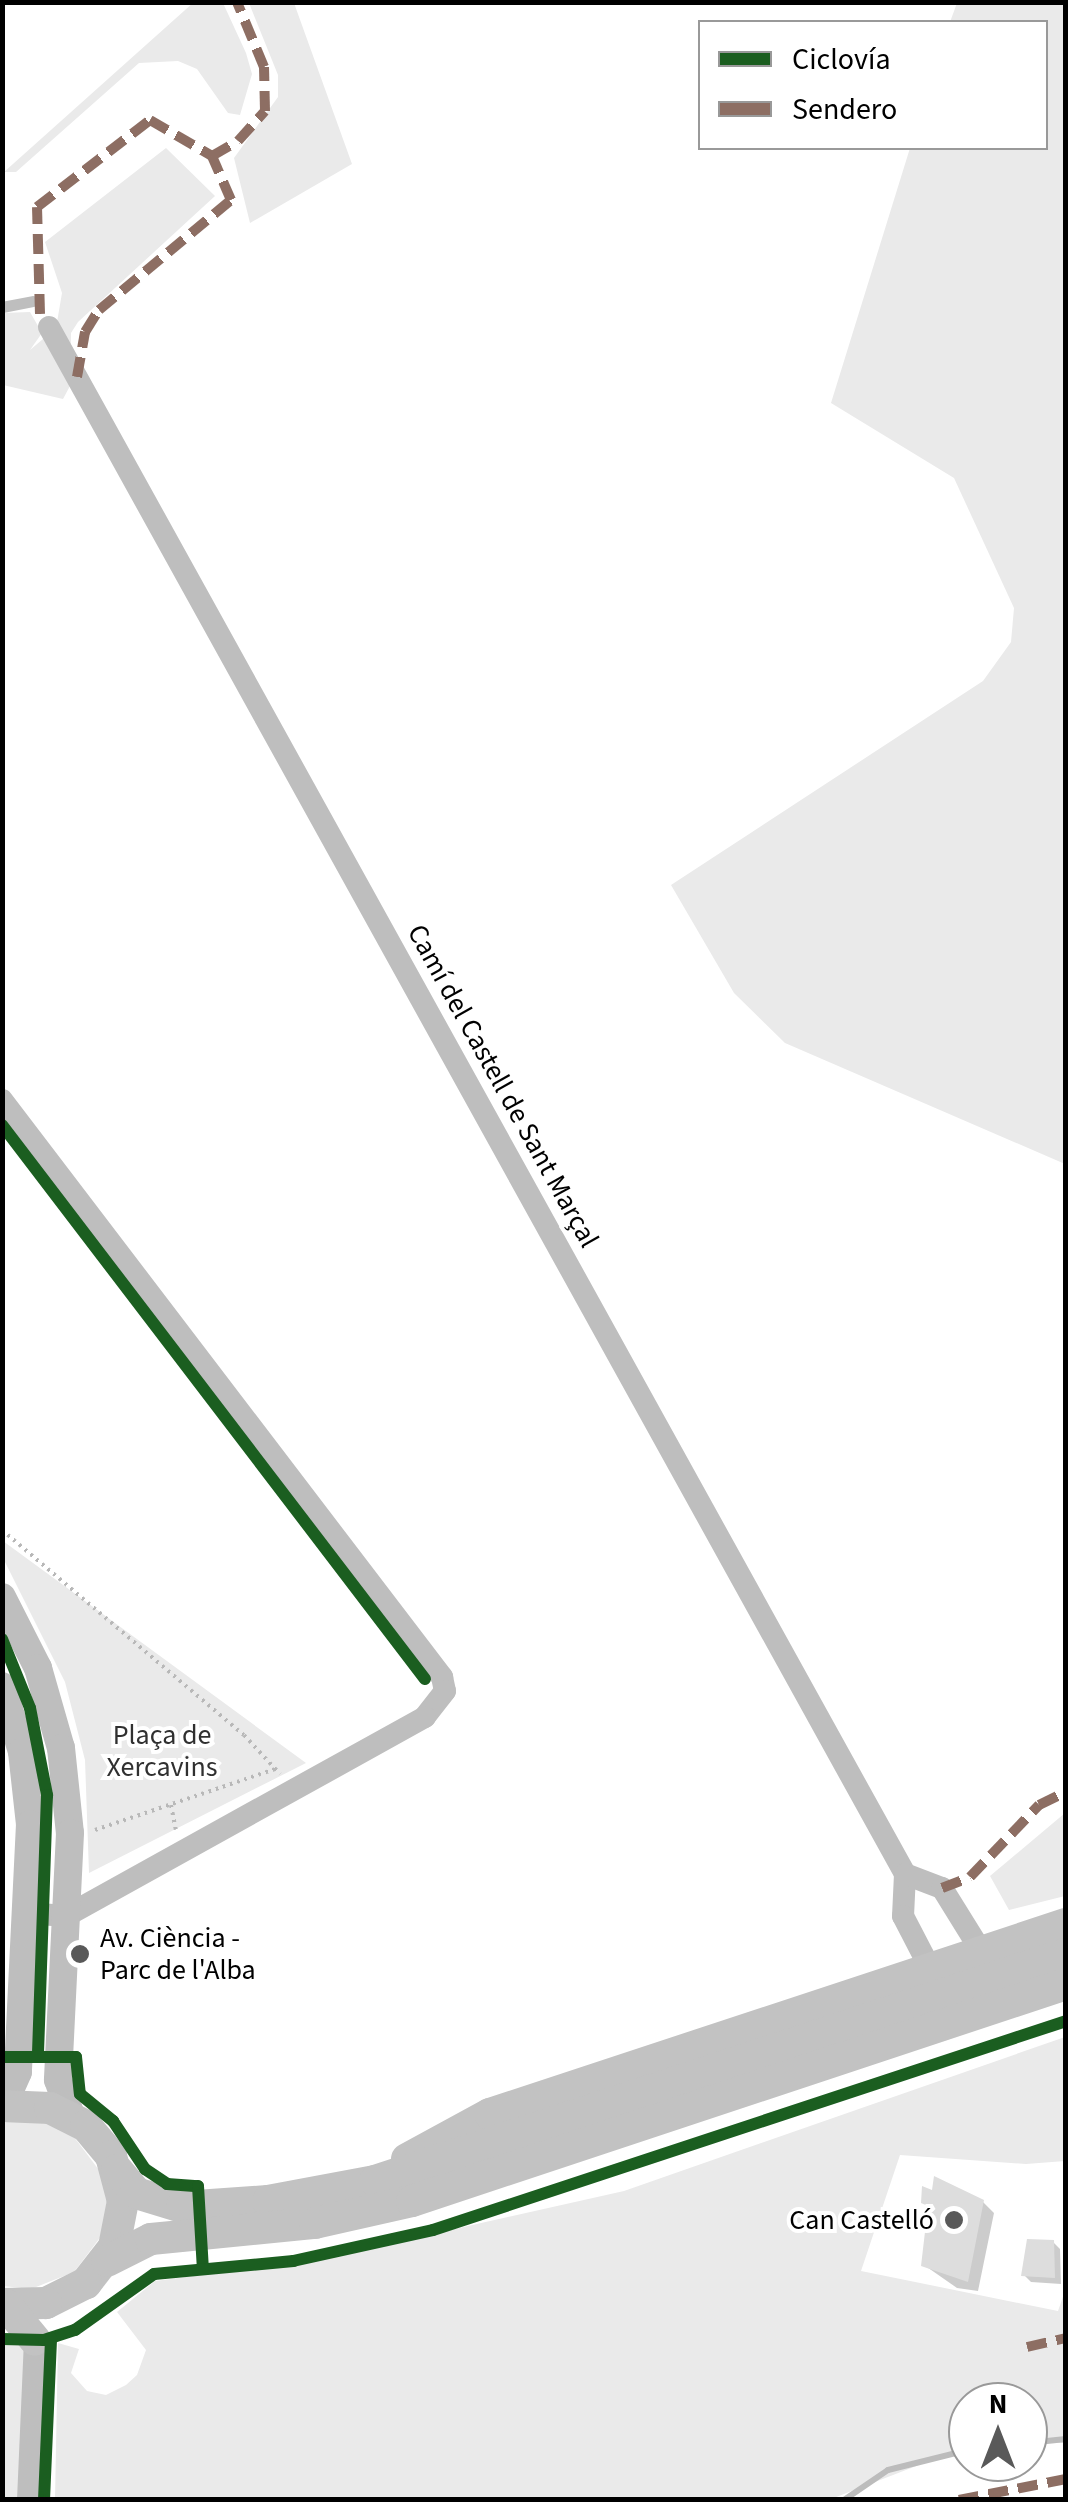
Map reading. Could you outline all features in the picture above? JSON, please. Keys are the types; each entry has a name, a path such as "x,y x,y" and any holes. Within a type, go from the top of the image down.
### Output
{"main road":[{"path":"375,2181 490,2114 1066,1924"},
{"path":"3,2106 35,2105 72,2118 97,2137 136,2193 182,2207 268,2201 375,2181 1066,1954"},
{"path":"4,2304 54,2301 86,2283 106,2261 151,2238 315,2224 412,2200 1066,1984"},
{"path":"106,2261 123,2217 117,2170"},
{"path":"4,2304 35,2340 54,2301"}],"street":[{"name":"Camí del Castell de Sant Marçal","path":"48,327 905,1874 903,1916 930,1968"},
{"path":"2,1100 442,1677 445,1690 425,1716 66,1916 26,1914"},
{"path":"2,1597 38,1668 61,1748 70,1833 58,2080 72,2118"},
{"path":"2,1686 28,1793 18,2072 3,2106"},
{"path":"905,1874 942,1888 981,1951"},
{"path":"28,2500 35,2340"}],"lane":[{"path":"2,306 32,301"}],"path":[{"path":"2,1530 244,1735 284,1782"},
{"path":"92,1830 276,1769"},
{"path":"171,1805 178,1841"}],"green space":[{"path":"194,2 223,3 246,53 252,74 240,115 228,113 197,69 178,61 139,63 16,172 4,172"},
{"path":"249,3 294,3 352,164 250,223 234,158 278,97 278,75"},
{"path":"957,3 1065,3 1065,1164 785,1043 734,993 671,885 983,681 1011,642 1014,608 954,478 831,403 909,150 1048,150 1048,20 951,20"},
{"path":"166,148 215,196 78,322 71,333 70,386 63,399 3,385 3,313 30,312 42,333 30,350 56,328 62,293 45,242"},
{"name":"Plaça de Xercavins","path":"2,1541 306,1763 89,1873 85,1760 65,1682 3,1558"},
{"path":"1065,1813 1065,1896 1009,1910 990,1876"},
{"path":"1065,2037 1065,2161 1026,2164 900,2155 861,2271 1058,2311 1065,2291 1065,2443 1048,2443 1048,2382 948,2382 948,2454 831,2499 55,2499 58,2343 79,2349 71,2373 87,2391 106,2395 126,2385 137,2375 146,2350 117,2312 155,2281 317,2260 624,2191"},
{"path":"2,2123 46,2123 74,2137 102,2174 108,2204 102,2235 74,2272 31,2289 3,2286"},
{"path":"35,2340 28,2499 3,2499 2,2345"}],"building":[{"name":"Can Castelló","path":"934,2176 984,2200 968,2282 921,2266 928,2206 921,2203 922,2186 932,2190"},
{"path":"1027,2239 1054,2240 1055,2278 1021,2276"}],"waterway":[{"path":"1048,2441 1066,2439"},
{"path":"844,2500 888,2470 948,2455"}],"marked path":[{"path":"40,314 37,207 150,120 212,156 238,141 265,111 264,67 237,2"},
{"path":"77,377 85,332 99,310 231,200 212,156"},
{"path":"942,1888 970,1877 1039,1805 1066,1792"},
{"path":"1027,2347 1066,2338"},
{"path":"959,2500 1066,2479"}],"cycle path":[{"path":"2,1125 425,1679"},
{"path":"2,1639 30,1708 47,1795 38,2055"},
{"path":"2,2339 44,2340 75,2330 154,2274 293,2261 433,2230 1066,2021"},
{"path":"2,2057 76,2057 80,2094 113,2121 145,2169 167,2184 198,2186 203,2269"},
{"path":"44,2500 51,2338"}],"place":[{"name":"Av. Ciència - Parc de l'Alba","path":"80,1954"},
{"name":"Can Castelló","path":"954,2220"}]}
